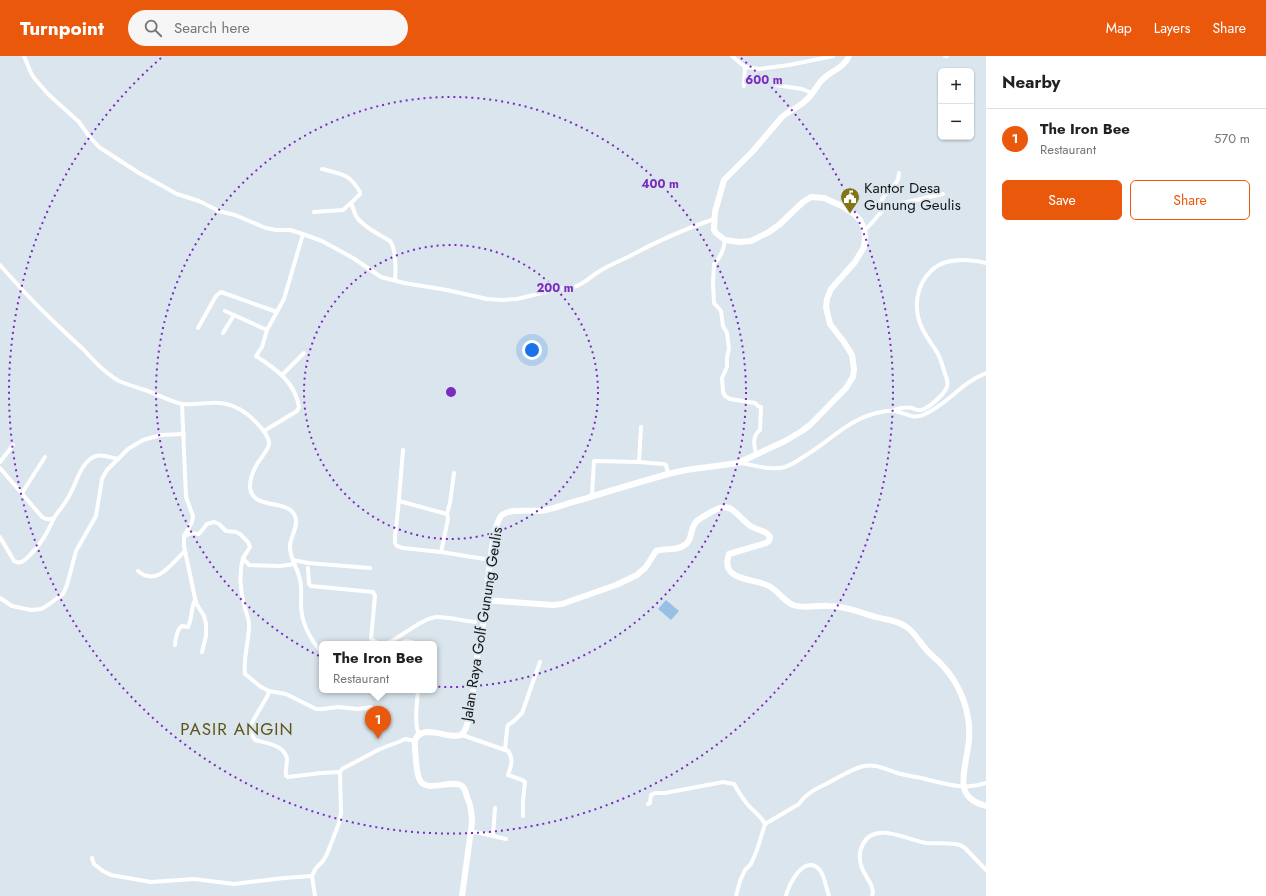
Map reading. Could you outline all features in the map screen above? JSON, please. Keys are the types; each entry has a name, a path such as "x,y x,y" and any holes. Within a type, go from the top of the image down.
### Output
{"main road":[{"path":"849,56 845,62 821,81 804,102 786,113 753,151 726,177 718,199 714,219 714,230 725,240 745,242 760,237 780,224 808,198 814,197 824,198 850,210 860,220 864,230"},
{"name":"Jalan Raya Golf Gunung Geulis","path":"418,735 428,732 458,736 462,735 465,730 469,716 496,528 498,520 503,514 515,511 545,511 668,474 738,463 806,428 846,388 852,379 854,358 830,324 826,304 829,292 833,286 862,252 865,245 864,230"},
{"path":"486,601 557,605 616,585 641,572 656,551 681,548 690,539 694,524 720,507 728,507 750,526 767,533 770,537 769,541 766,543 729,554 726,561 730,571 733,574 743,579 762,583 792,604 802,607 846,607 862,614 900,623 911,630 930,654 942,665 956,684 968,716 969,740 963,787 971,799 976,803 986,806"},
{"path":"418,735 415,742 419,778 421,782 428,786 461,785 464,788 472,814 462,896"}],"street":[{"path":"24,56 35,79 48,94 80,122 96,144 139,174 174,192 200,201 223,213 235,215 272,230 290,230 325,242 381,277 414,286 447,290 490,300 517,299 550,290 562,288 568,289 578,286 601,270 648,246 685,229 714,219"},
{"path":"732,56 745,67 759,69 774,68 833,56"},
{"path":"744,86 745,67"},
{"path":"776,85 802,89 812,93"},
{"path":"314,212 343,210 360,192 352,180 345,175 322,169"},
{"path":"880,214 879,205 884,194 897,182 899,173"},
{"path":"864,230 869,228 880,214 889,206 943,194"},
{"path":"351,203 358,219 393,244 394,280"},
{"path":"264,431 297,411 299,407 295,394 282,374 256,356 262,347 267,330 284,299 303,234"},
{"path":"725,240 720,258 714,264 713,282 714,303 721,310 723,326 727,333 729,348 727,367 722,378 723,392 725,396 730,398 755,403 762,407 760,430 754,437 756,454"},
{"path":"738,463 768,468 784,467 805,456 855,422 873,414 900,408 922,410 938,398 945,391 947,386 947,378 942,362 924,332 919,318 917,310 918,293 928,274 937,266 951,261 966,260 986,263"},
{"path":"0,266 50,318 109,374 126,384 182,404 218,402 228,404 243,411 264,431 269,443 253,472 251,479 251,491 258,499 285,506 295,514 296,527 290,547 301,581 301,604 304,623 319,649"},
{"path":"198,328 216,296 221,292 277,312"},
{"path":"225,311 267,330"},
{"path":"223,334 234,315"},
{"path":"282,374 304,353"},
{"path":"889,410 914,417 924,415 942,403 969,381 986,373"},
{"path":"182,404 186,497 193,516 192,522 184,536 185,551 196,601 204,616 206,624 206,636 202,652"},
{"path":"638,462 641,427"},
{"path":"0,598 12,606 31,610 41,609 63,594 67,585 76,551 96,516 103,477 108,470 130,448 144,439 161,435 184,434"},
{"path":"0,462 13,445"},
{"path":"403,450 399,501 394,536 397,546 491,560"},
{"path":"0,537 13,560 16,563 21,562 36,550 43,541 54,518 71,493 80,472 86,463 99,455 118,459"},
{"path":"22,494 45,457"},
{"path":"592,496 594,462 638,462 664,464 666,465 668,474"},
{"path":"0,468 44,518 49,520 54,518"},
{"path":"441,552 448,519 447,514 454,473"},
{"path":"399,501 447,514"},
{"path":"184,536 191,533 199,534 209,523 216,523 226,531 238,533 248,542 250,546 243,558 240,568 243,603 249,625 246,653 246,674 261,687 269,691 286,694 316,709 322,710 338,707 358,709 371,707"},
{"path":"138,571 147,576 157,576 185,551"},
{"path":"243,558 247,564 252,566 280,566 294,562 370,568"},
{"path":"308,568 309,584 311,586 373,592 375,596 371,639 374,641"},
{"path":"175,645 180,628 183,626 188,627 190,623 192,606 196,601"},
{"path":"391,641 425,621 437,617 475,622"},
{"path":"405,633 408,641"},
{"path":"505,750 508,725 522,712 540,662"},
{"path":"269,691 249,730 255,740 274,745 284,753 287,759 286,776 291,778 321,773 340,772 342,769 389,745 405,739 415,742"},
{"path":"418,693 416,729 418,735"},
{"path":"462,735 508,751 512,756 508,775 525,782 523,801 524,816"},
{"path":"765,824 799,804 819,787 842,775 864,767 878,766 897,773 963,787 986,783"},
{"path":"315,896 312,876 316,868 327,854 340,823 340,772"},
{"path":"648,804 650,803 651,796 655,793 664,793 726,782 734,784 746,802 762,818 765,824 758,850 751,864 745,870 736,896"},
{"path":"494,836 495,808"},
{"path":"471,831 506,838"},
{"path":"872,896 873,890 862,869 860,853 865,840 878,833 885,832 924,842 960,845 965,848 986,870"},
{"path":"92,858 94,864 111,875 151,882 194,878 234,884 312,876"},
{"path":"786,896 790,883 797,873 802,868 810,866 816,867 821,873 829,896"}],"water":[{"path":"666,600 679,611 671,620 658,609"}],"place":[{"name":"Kantor Desa Gunung Geulis","path":"850,214"},
{"name":"The Iron Bee","path":"378,739"}],"district":[{"name":"PASIR ANGIN","path":"237,729"}]}
